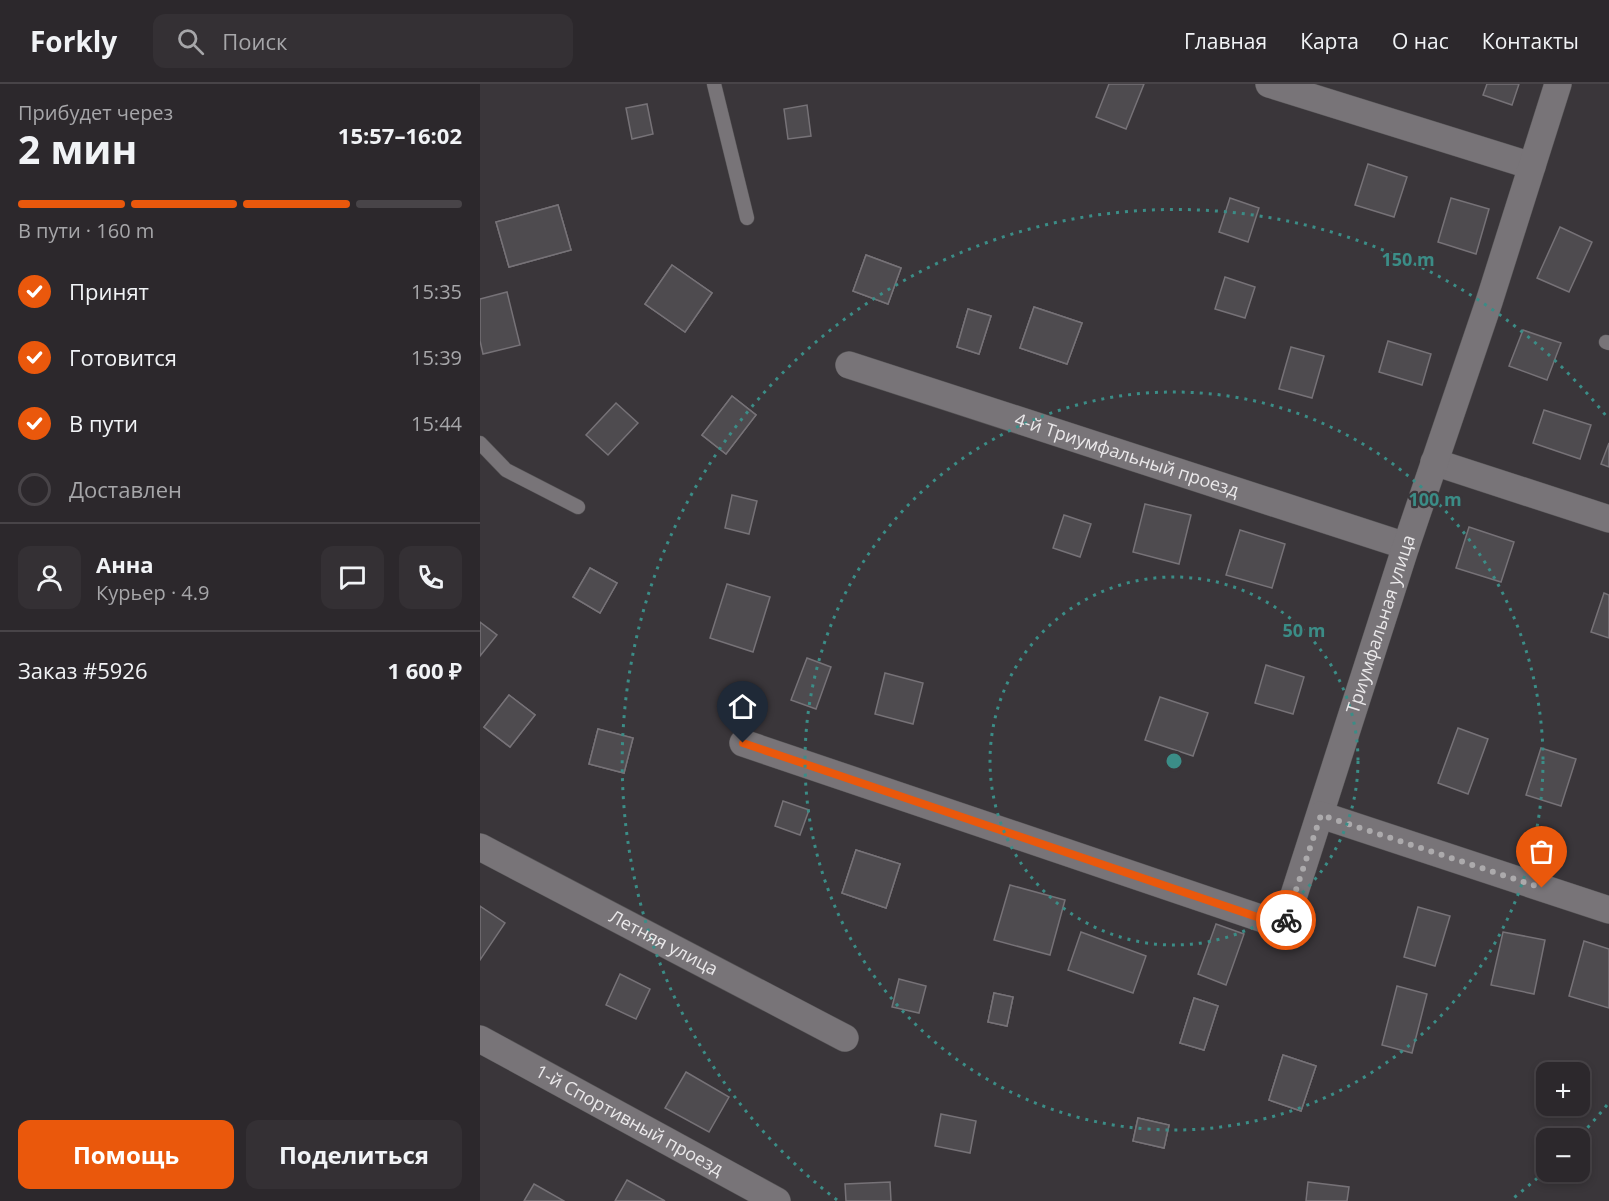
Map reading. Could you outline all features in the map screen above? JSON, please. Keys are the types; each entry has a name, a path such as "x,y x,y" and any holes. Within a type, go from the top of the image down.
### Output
{"street":[{"path":"1269,84 1532,166"},
{"name":"Триумфальная улица","path":"743,743 1284,926 1406,546 1490,302 1558,84"},
{"name":"4-й Триумфальный проезд","path":"849,365 1406,546"},
{"path":"1434,462 1609,519"},
{"path":"1321,815 1609,910"},
{"name":"Летняя улица","path":"480,847 846,1038"},
{"name":"1-й Спортивный проезд","path":"480,1039 777,1201"}],"lane":[{"path":"714,84 747,218"},
{"path":"480,443 506,470 578,507"}],"building":[{"path":"1109,84 1144,84 1126,129 1096,117"},
{"path":"1487,84 1519,84 1512,105 1483,95"},
{"path":"647,104 653,134 632,139 626,108"},
{"path":"807,105 811,136 788,139 784,109"},
{"path":"1368,164 1407,177 1394,217 1355,205"},
{"path":"1230,198 1259,208 1248,242 1219,232"},
{"path":"1451,198 1489,209 1476,254 1438,242"},
{"path":"558,205 571,250 509,267 496,222"},
{"path":"558,205 571,250 509,267 496,222"},
{"path":"1560,227 1592,242 1569,292 1537,278"},
{"path":"866,255 901,268 888,304 853,291"},
{"path":"866,255 901,268 888,304 853,291"},
{"path":"672,265 712,293 685,332 645,304"},
{"path":"672,265 712,293 685,332 645,304"},
{"path":"1225,277 1255,287 1245,318 1215,309"},
{"path":"507,292 520,345 483,354 480,341 480,299"},
{"path":"1034,307 1082,323 1067,364 1020,348"},
{"path":"1034,307 1082,323 1067,364 1020,348"},
{"path":"968,309 991,316 979,354 957,347"},
{"path":"968,309 991,316 979,354 957,347"},
{"path":"1523,330 1561,343 1547,380 1509,366"},
{"path":"1388,341 1431,354 1422,385 1379,372"},
{"path":"1291,347 1324,356 1312,398 1279,389"},
{"path":"732,396 756,415 726,454 702,435"},
{"path":"732,396 756,415 726,454 702,435"},
{"path":"616,403 638,423 608,455 586,435"},
{"path":"1544,410 1591,425 1580,459 1533,443"},
{"path":"1609,443 1609,467 1601,464"},
{"path":"732,495 757,501 749,534 725,528"},
{"path":"1145,504 1191,515 1179,564 1133,552"},
{"path":"1064,515 1091,524 1080,557 1053,548"},
{"path":"1469,527 1514,542 1501,582 1456,568"},
{"path":"1240,530 1285,544 1272,588 1226,575"},
{"path":"590,568 617,583 600,613 573,597"},
{"path":"590,568 617,583 600,613 573,597"},
{"path":"727,584 770,597 753,652 710,638"},
{"path":"1604,593 1609,595 1609,638 1591,632"},
{"path":"480,622 497,635 480,656"},
{"path":"807,658 831,667 816,709 791,700"},
{"path":"1266,665 1304,677 1293,714 1255,703"},
{"path":"885,673 923,683 913,724 875,714"},
{"path":"509,695 535,715 510,747 484,727"},
{"path":"509,695 535,715 510,747 484,727"},
{"path":"1160,697 1208,713 1193,756 1145,740"},
{"path":"1458,728 1488,739 1468,794 1438,783"},
{"path":"598,729 633,738 624,773 589,764"},
{"path":"598,729 633,738 624,773 589,764"},
{"path":"1541,748 1576,759 1561,806 1526,795"},
{"path":"783,801 809,810 800,835 775,826"},
{"path":"856,850 900,864 886,908 842,893"},
{"path":"856,850 900,864 886,908 842,893"},
{"path":"1010,885 1065,900 1050,955 994,940"},
{"path":"480,906 505,923 480,960"},
{"path":"1418,907 1450,916 1435,966 1404,957"},
{"path":"1216,924 1244,934 1226,985 1198,974"},
{"path":"1081,932 1146,956 1133,993 1068,970"},
{"path":"1503,932 1545,940 1534,994 1491,985"},
{"path":"1584,941 1609,949 1609,1008 1569,996"},
{"path":"620,974 650,989 636,1019 606,1005"},
{"path":"899,979 926,986 919,1013 892,1007"},
{"path":"1397,986 1427,994 1412,1053 1382,1045"},
{"path":"994,993 1013,997 1007,1026 988,1022"},
{"path":"994,993 1013,997 1007,1026 988,1022"},
{"path":"1194,998 1218,1006 1204,1050 1180,1043"},
{"path":"1194,998 1218,1006 1204,1050 1180,1043"},
{"path":"1283,1055 1316,1066 1301,1111 1269,1100"},
{"path":"1283,1055 1316,1066 1301,1111 1269,1100"},
{"path":"686,1072 729,1097 709,1132 665,1108"},
{"path":"941,1114 976,1121 970,1153 935,1146"},
{"path":"1138,1118 1169,1125 1164,1148 1133,1141"},
{"path":"1138,1118 1169,1125 1164,1148 1133,1141"},
{"path":"627,1180 665,1201 615,1201"},
{"path":"890,1182 891,1201 846,1201 845,1184"},
{"path":"1308,1182 1349,1187 1347,1201 1306,1201"},
{"path":"534,1184 564,1201 524,1201"}],"way so far":[{"path":"1286,920 1321,815 1542,888"}],"route":[{"path":"743,743 1284,926 1286,920"}]}
